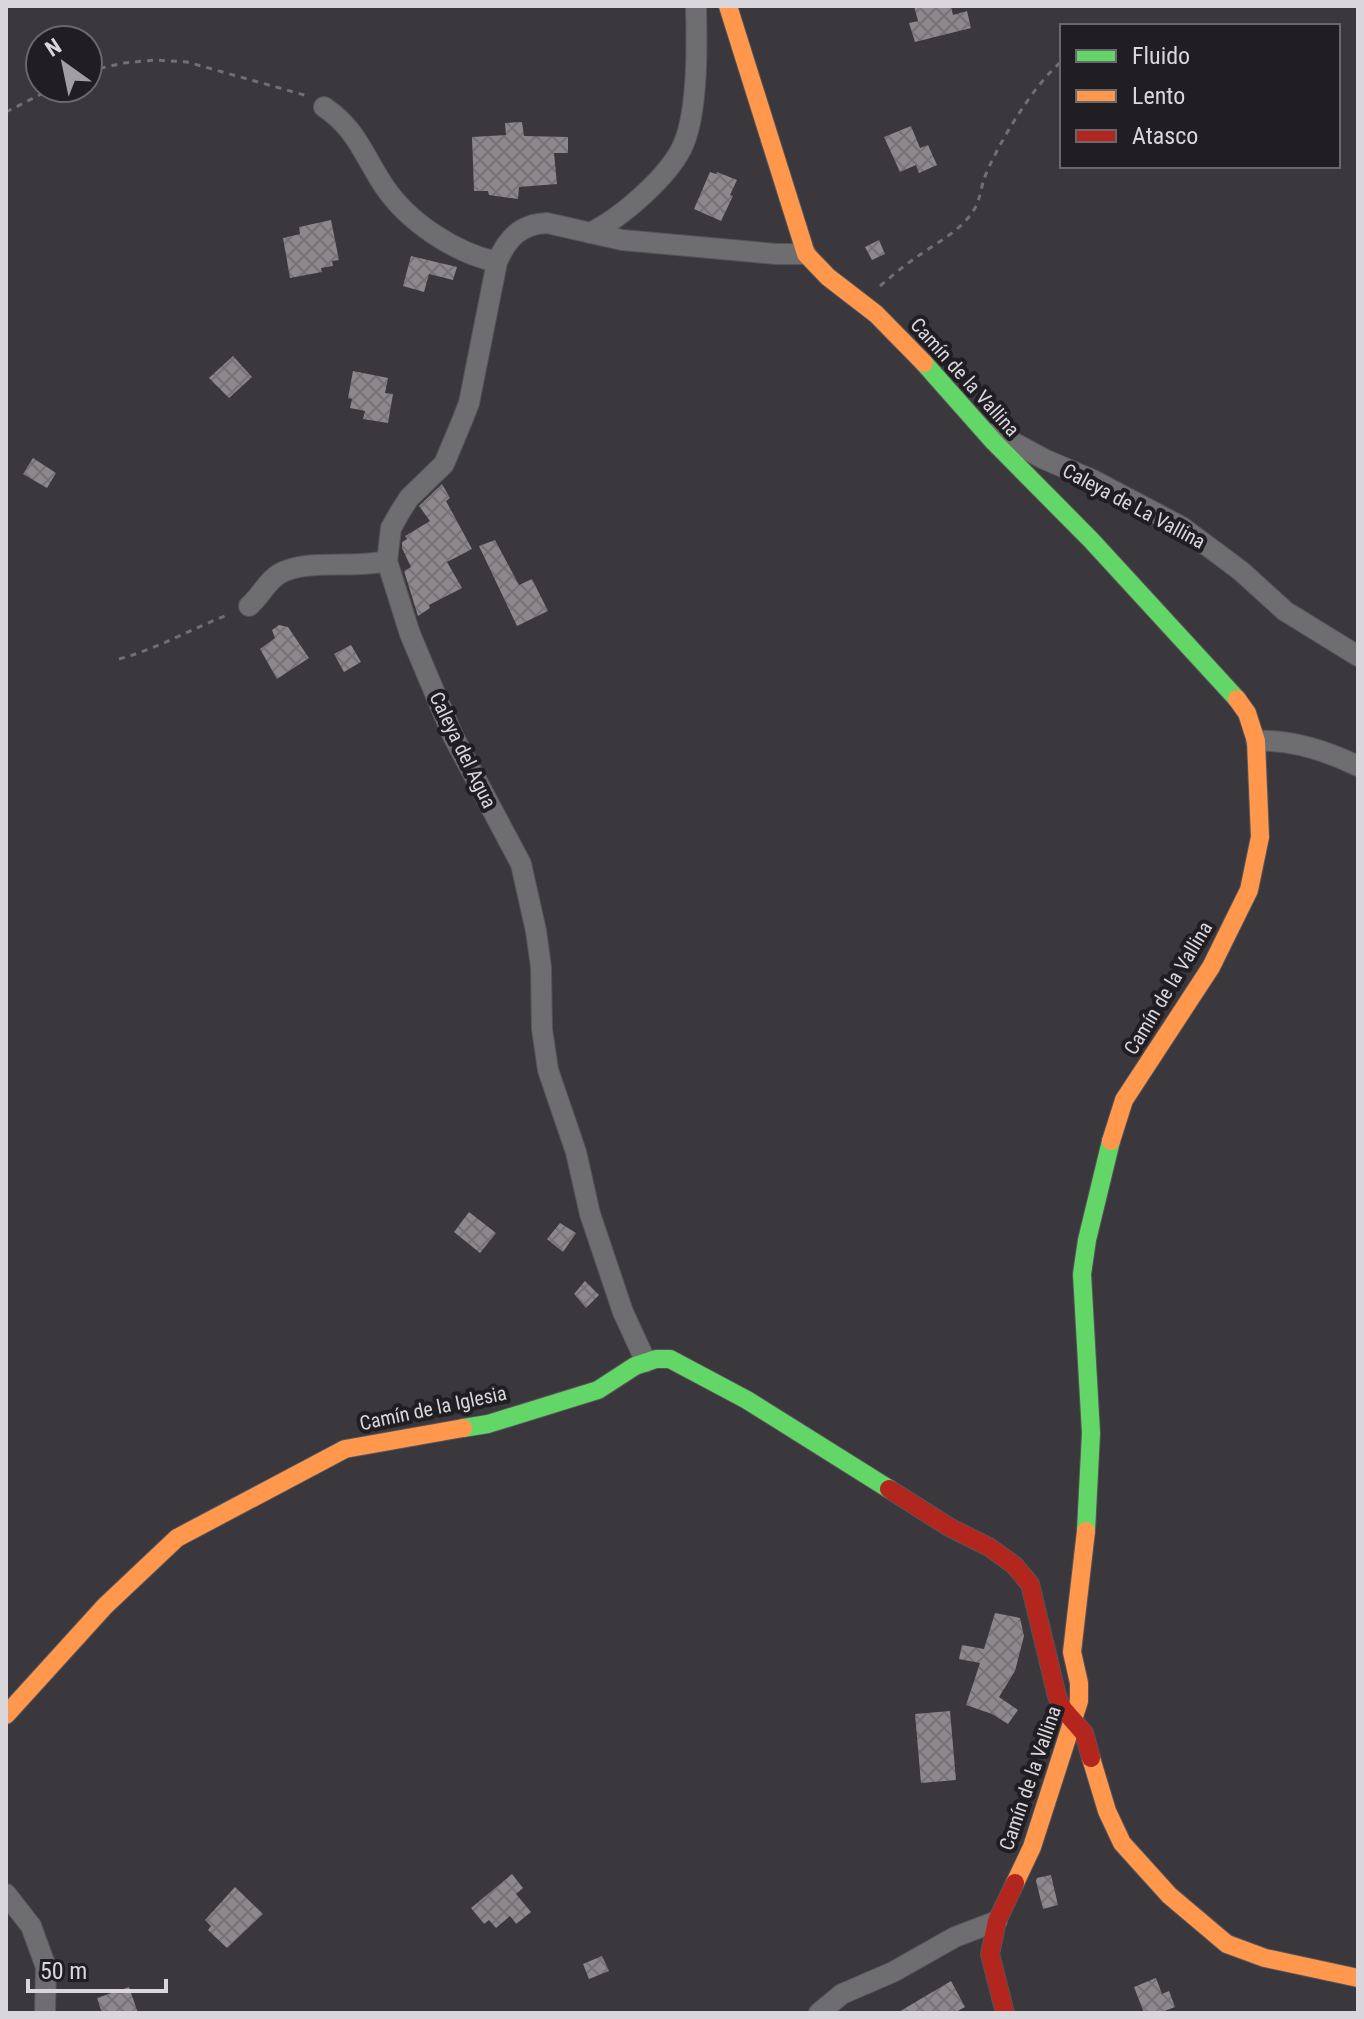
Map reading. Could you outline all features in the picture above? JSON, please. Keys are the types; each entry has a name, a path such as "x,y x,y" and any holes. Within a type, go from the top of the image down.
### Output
{"street":[{"path":"590,233 609,224 625,210 660,176 684,143 694,84 696,6"},
{"name":"Camín de la Vallina","path":"728,6 806,254 828,277 863,302 912,350 978,424 1232,691 1247,713 1256,741 1260,837 1249,890 1211,967 1124,1100 1112,1136 1087,1240 1082,1274 1091,1433 1090,1477 1072,1652 1079,1683 1074,1720 1032,1847 997,1921 990,1954 1005,2013"},
{"path":"324,107 352,130 384,187 409,215 476,257 497,262"},
{"name":"Caleya del Agua","path":"646,1362 623,1312 590,1214 576,1152 548,1070 542,1029 538,943 521,864 453,736 410,634 387,561 391,528 409,498 444,464 469,403 497,262 505,243 523,228 547,223 622,240 806,254"},
{"name":"Caleya de La Vallina","path":"978,424 1182,527 1219,553 1285,611 1358,656"},
{"path":"249,606 276,575 295,567 368,565 387,561"},
{"path":"1256,741 1268,740 1304,747 1358,766"},
{"path":"646,1362 670,1359 685,1365 1014,1565 1030,1584 1057,1696 1063,1709 1084,1733 1107,1811 1122,1843 1169,1895 1227,1944 1265,1958 1358,1978"},
{"name":"Camín de la Iglesia","path":"6,1715 144,1567 177,1538 216,1515 345,1449 488,1424 598,1390 625,1371 646,1362"},
{"path":"6,1894 31,1926 46,1967 45,2013"},
{"path":"819,2013 842,1994 893,1972 955,1937 997,1921"}],"path":[{"path":"104,67 155,60 187,62 305,95 324,107"},
{"path":"863,302 970,216 984,179 1005,140 1035,91 1060,63"},
{"path":"6,112 24,103"},
{"path":"119,659 138,654 189,629 249,606"}],"building":[{"path":"914,6 951,6 953,15 967,11 971,28 915,42 909,23 918,21"},
{"path":"522,122 524,136 568,137 568,153 554,153 557,184 519,187 518,199 489,195 488,191 474,191 472,137 506,135 505,123"},
{"path":"911,126 920,148 928,145 937,165 919,173 916,165 900,172 884,137"},
{"path":"710,172 737,180 721,221 694,209"},
{"path":"331,220 339,260 332,261 333,266 321,268 322,272 290,278 283,238 300,234 299,227"},
{"path":"879,240 885,254 872,260 865,247"},
{"path":"411,256 457,267 453,280 429,274 424,292 403,286"},
{"path":"233,356 252,377 229,398 209,378"},
{"path":"353,371 388,378 385,393 393,394 388,423 363,419 365,411 350,408 352,399 348,398"},
{"path":"33,458 56,473 47,488 23,474"},
{"path":"442,484 450,498 446,501 472,549 447,562 462,588 429,605 430,608 418,616 404,571 411,567 402,542 407,539 405,536 430,521 419,506"},
{"path":"495,540 519,585 532,579 548,611 517,626 479,546"},
{"path":"279,625 288,627 309,658 277,679 260,649 275,638 272,630"},
{"path":"351,645 361,662 344,672 334,654"},
{"path":"469,1212 496,1233 480,1253 454,1232"},
{"path":"560,1223 576,1233 563,1252 547,1239"},
{"path":"585,1281 599,1295 586,1308 574,1294"},
{"path":"995,1613 1020,1618 1024,1636 1015,1671 999,1697 1018,1710 1008,1724 992,1714 966,1705 980,1663 959,1659 962,1645 984,1649"},
{"path":"950,1711 956,1780 921,1783 915,1714"},
{"path":"512,1874 523,1888 516,1894 531,1912 516,1924 510,1916 496,1928 489,1920 484,1924 471,1908"},
{"path":"1051,1875 1058,1905 1043,1909 1036,1881 1037,1878"},
{"path":"235,1887 263,1914 227,1948 208,1930 211,1926 205,1920"},
{"path":"602,1956 609,1971 589,1979 583,1964"},
{"path":"1156,1978 1162,1994 1169,1991 1175,2007 1159,2013 1144,2013 1134,1987"},
{"path":"951,1981 965,2007 954,2013 897,2013"},
{"path":"129,1987 138,2013 102,2013 97,1998"}],"traffic: fast":[{"path":"924,363 994,442 1091,540 1237,699"},
{"path":"1086,1531 1091,1433 1082,1274 1111,1141"},
{"path":"463,1428 488,1424 598,1390 635,1366 656,1359 670,1359 747,1400 889,1489"}],"traffic: slow":[{"path":"728,6 806,254 828,277 876,314 924,363"},
{"path":"1111,1141 1124,1100 1211,967 1249,890 1260,837 1256,741 1247,713 1237,699"},
{"path":"6,1715 105,1606 177,1538 345,1449 463,1428"},
{"path":"1015,1883 1032,1847 1079,1701 1079,1683 1072,1652 1086,1531"},
{"path":"1091,1758 1107,1811 1122,1843 1169,1895 1227,1944 1265,1958 1358,1978"}],"traffic: jam":[{"path":"889,1489 949,1527 989,1547 1014,1565 1030,1584 1057,1696 1063,1709 1084,1733 1091,1758"},
{"path":"1005,2013 990,1954 997,1921 1015,1883"}]}
